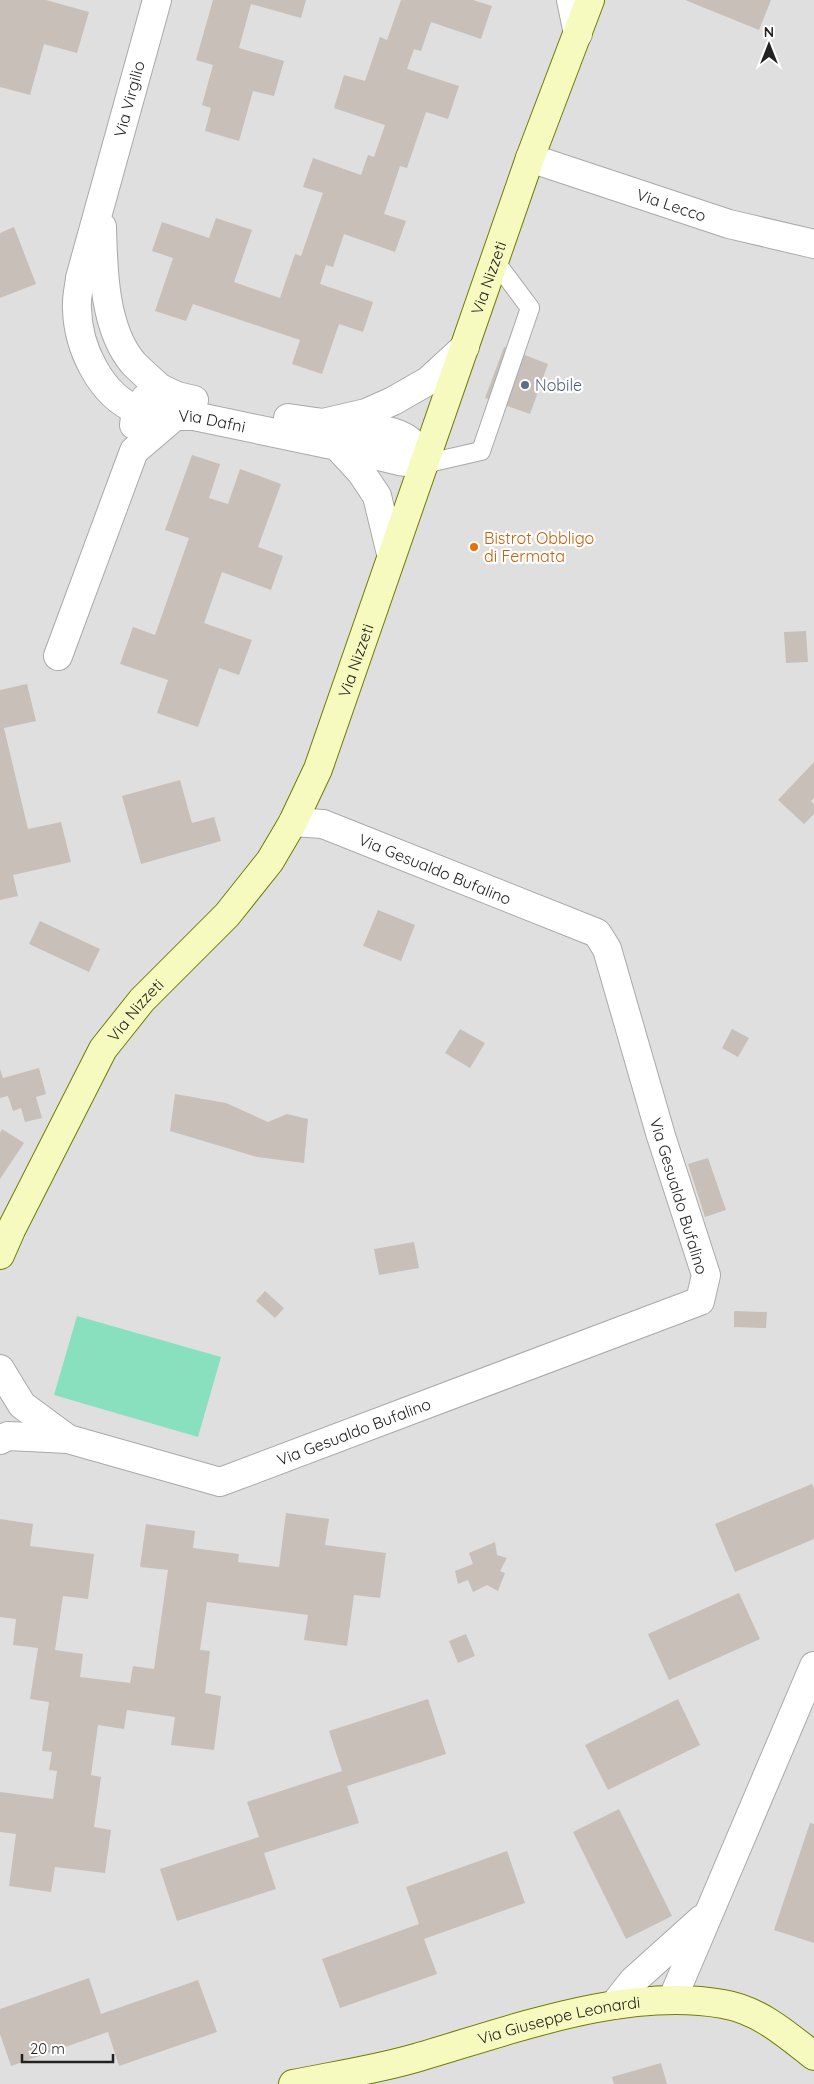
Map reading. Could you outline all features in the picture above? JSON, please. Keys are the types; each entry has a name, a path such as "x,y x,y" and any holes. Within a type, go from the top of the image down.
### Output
{"street":[{"name":"Via Virgilio","path":"138,410 125,404 95,370 87,356 80,332 77,308 80,278 157,0"},
{"path":"570,0 578,34"},
{"name":"Via Nizzeti","path":"0,1255 10,1230 103,1049 142,1000 228,915 270,861 293,822 318,769 391,554 466,347 530,158 590,0"},
{"name":"Via Lecco","path":"530,158 729,224 814,244"},
{"path":"102,198 103,258 111,317 133,362 171,400 150,414 138,410 134,418 134,451"},
{"name":"Via Dafni","path":"58,656 134,451 171,400 194,416 330,434 428,381 466,347"},
{"path":"330,434 399,461 424,464"},
{"path":"330,434 361,472 377,496 391,554"},
{"name":"Via Gesualdo Bufalino","path":"68,1439 220,1482 700,1301 706,1275 661,1136 607,949 596,933 324,824 293,822"},
{"path":"0,1369 11,1404 68,1439"},
{"path":"3,1436 68,1439"},
{"path":"672,2000 814,1666"},
{"path":"614,2005 633,1981 707,1914"},
{"name":"Via Giuseppe Leonardi","path":"293,2084 409,2060 579,2012 614,2005 672,2000 723,2004 756,2014 814,2056"}],"lane":[{"path":"424,464 481,451 530,308 494,261"}],"shaded area":[{"path":"0,0 814,0 814,2084 0,2084"}],"green space":[{"path":"77,1316 221,1357 198,1437 54,1395"}],"building":[{"path":"0,0 46,0 89,12 77,53 44,44 30,95 0,87"},
{"path":"213,0 306,0 301,18 251,4 239,48 284,61 274,96 253,91 239,141 205,131 211,108 202,105 213,65 196,60"},
{"path":"401,0 473,0 492,6 481,39 431,22 421,51 414,49 407,69 459,86 448,119 426,112 407,168 400,166 384,214 406,221 395,252 344,234 333,267 326,265 320,284 373,302 363,332 339,324 322,374 292,364 300,340 193,304 186,321 155,311 173,258 152,251 162,222 209,238 216,218 252,230 234,282 280,298 295,254 301,256 323,193 303,187 313,158 361,175 368,155 374,157 385,125 334,108 344,75 365,81 380,37 387,40"},
{"path":"685,0 771,0 759,30"},
{"path":"14,227 36,284 0,298 0,233"},
{"path":"504,347 548,364 530,414 485,398"},
{"path":"192,455 220,464 209,498 228,504 240,469 281,484 258,547 283,556 271,590 222,572 204,623 252,640 239,675 219,668 198,727 157,713 168,680 120,664 133,627 155,635 189,538 165,530"},
{"path":"806,631 808,662 786,663 784,632"},
{"path":"27,684 36,721 4,728 28,829 61,822 71,862 13,875 18,896 0,900 0,690"},
{"path":"814,762 814,798 811,801 814,804 814,814 804,824 778,800"},
{"path":"180,780 192,823 214,817 221,841 141,864 122,796"},
{"path":"378,910 415,925 401,961 363,946"},
{"path":"40,921 100,949 89,972 29,944"},
{"path":"460,1029 485,1043 470,1068 445,1053"},
{"path":"732,1029 749,1038 738,1057 722,1048"},
{"path":"39,1068 46,1094 36,1097 42,1118 25,1122 21,1108 13,1111 8,1096 0,1098 0,1069 3,1078"},
{"path":"175,1094 226,1103 268,1122 287,1114 308,1119 304,1163 257,1157 170,1131"},
{"path":"2,1129 24,1143 0,1179 0,1133"},
{"path":"708,1158 726,1210 705,1217 688,1164"},
{"path":"414,1242 419,1268 379,1275 374,1249"},
{"path":"265,1291 284,1308 275,1318 256,1301"},
{"path":"734,1311 767,1312 766,1328 734,1327"},
{"path":"812,1484 814,1489 814,1539 735,1572 715,1524"},
{"path":"286,1513 329,1519 325,1545 386,1553 380,1598 354,1595 347,1646 304,1640 308,1615 207,1602 200,1650 210,1651 205,1693 221,1696 214,1750 171,1745 175,1717 127,1710 124,1729 98,1725 91,1775 101,1777 94,1827 111,1830 105,1873 55,1867 51,1892 9,1886 16,1834 0,1832 0,1792 53,1799 57,1771 49,1770 52,1752 42,1751 49,1702 30,1699 38,1648 13,1645 16,1619 0,1617 0,1519 33,1524 30,1546 94,1554 88,1599 63,1596 55,1650 83,1654 80,1677 130,1683 133,1666 154,1669 168,1570 140,1567 146,1524 195,1531 193,1548 239,1554 238,1562 279,1567"},
{"path":"495,1542 497,1555 507,1558 500,1571 505,1573 498,1591 487,1585 473,1592 468,1580 458,1584 455,1571 473,1564 469,1553"},
{"path":"739,1593 760,1639 669,1680 648,1634"},
{"path":"466,1634 475,1656 458,1663 449,1641"},
{"path":"428,1699 446,1754 347,1786 359,1823 264,1853 276,1889 177,1921 160,1869 259,1837 247,1802 342,1771 329,1731"},
{"path":"678,1699 700,1745 608,1790 585,1745"},
{"path":"619,1809 672,1916 626,1939 573,1832"},
{"path":"810,1823 814,1824 814,1943 774,1930"},
{"path":"507,1851 525,1903 424,1939 437,1974 340,2008 322,1959 419,1924 406,1887"},
{"path":"89,1978 101,2014 198,1980 217,2032 119,2066 108,2032 11,2066 0,2034 0,2009"},
{"path":"661,2063 667,2084 614,2084 612,2077"}],"place":[{"name":"Nobile","path":"525,385"},
{"name":"Bistrot Obbligo di Fermata","path":"474,547"}]}
